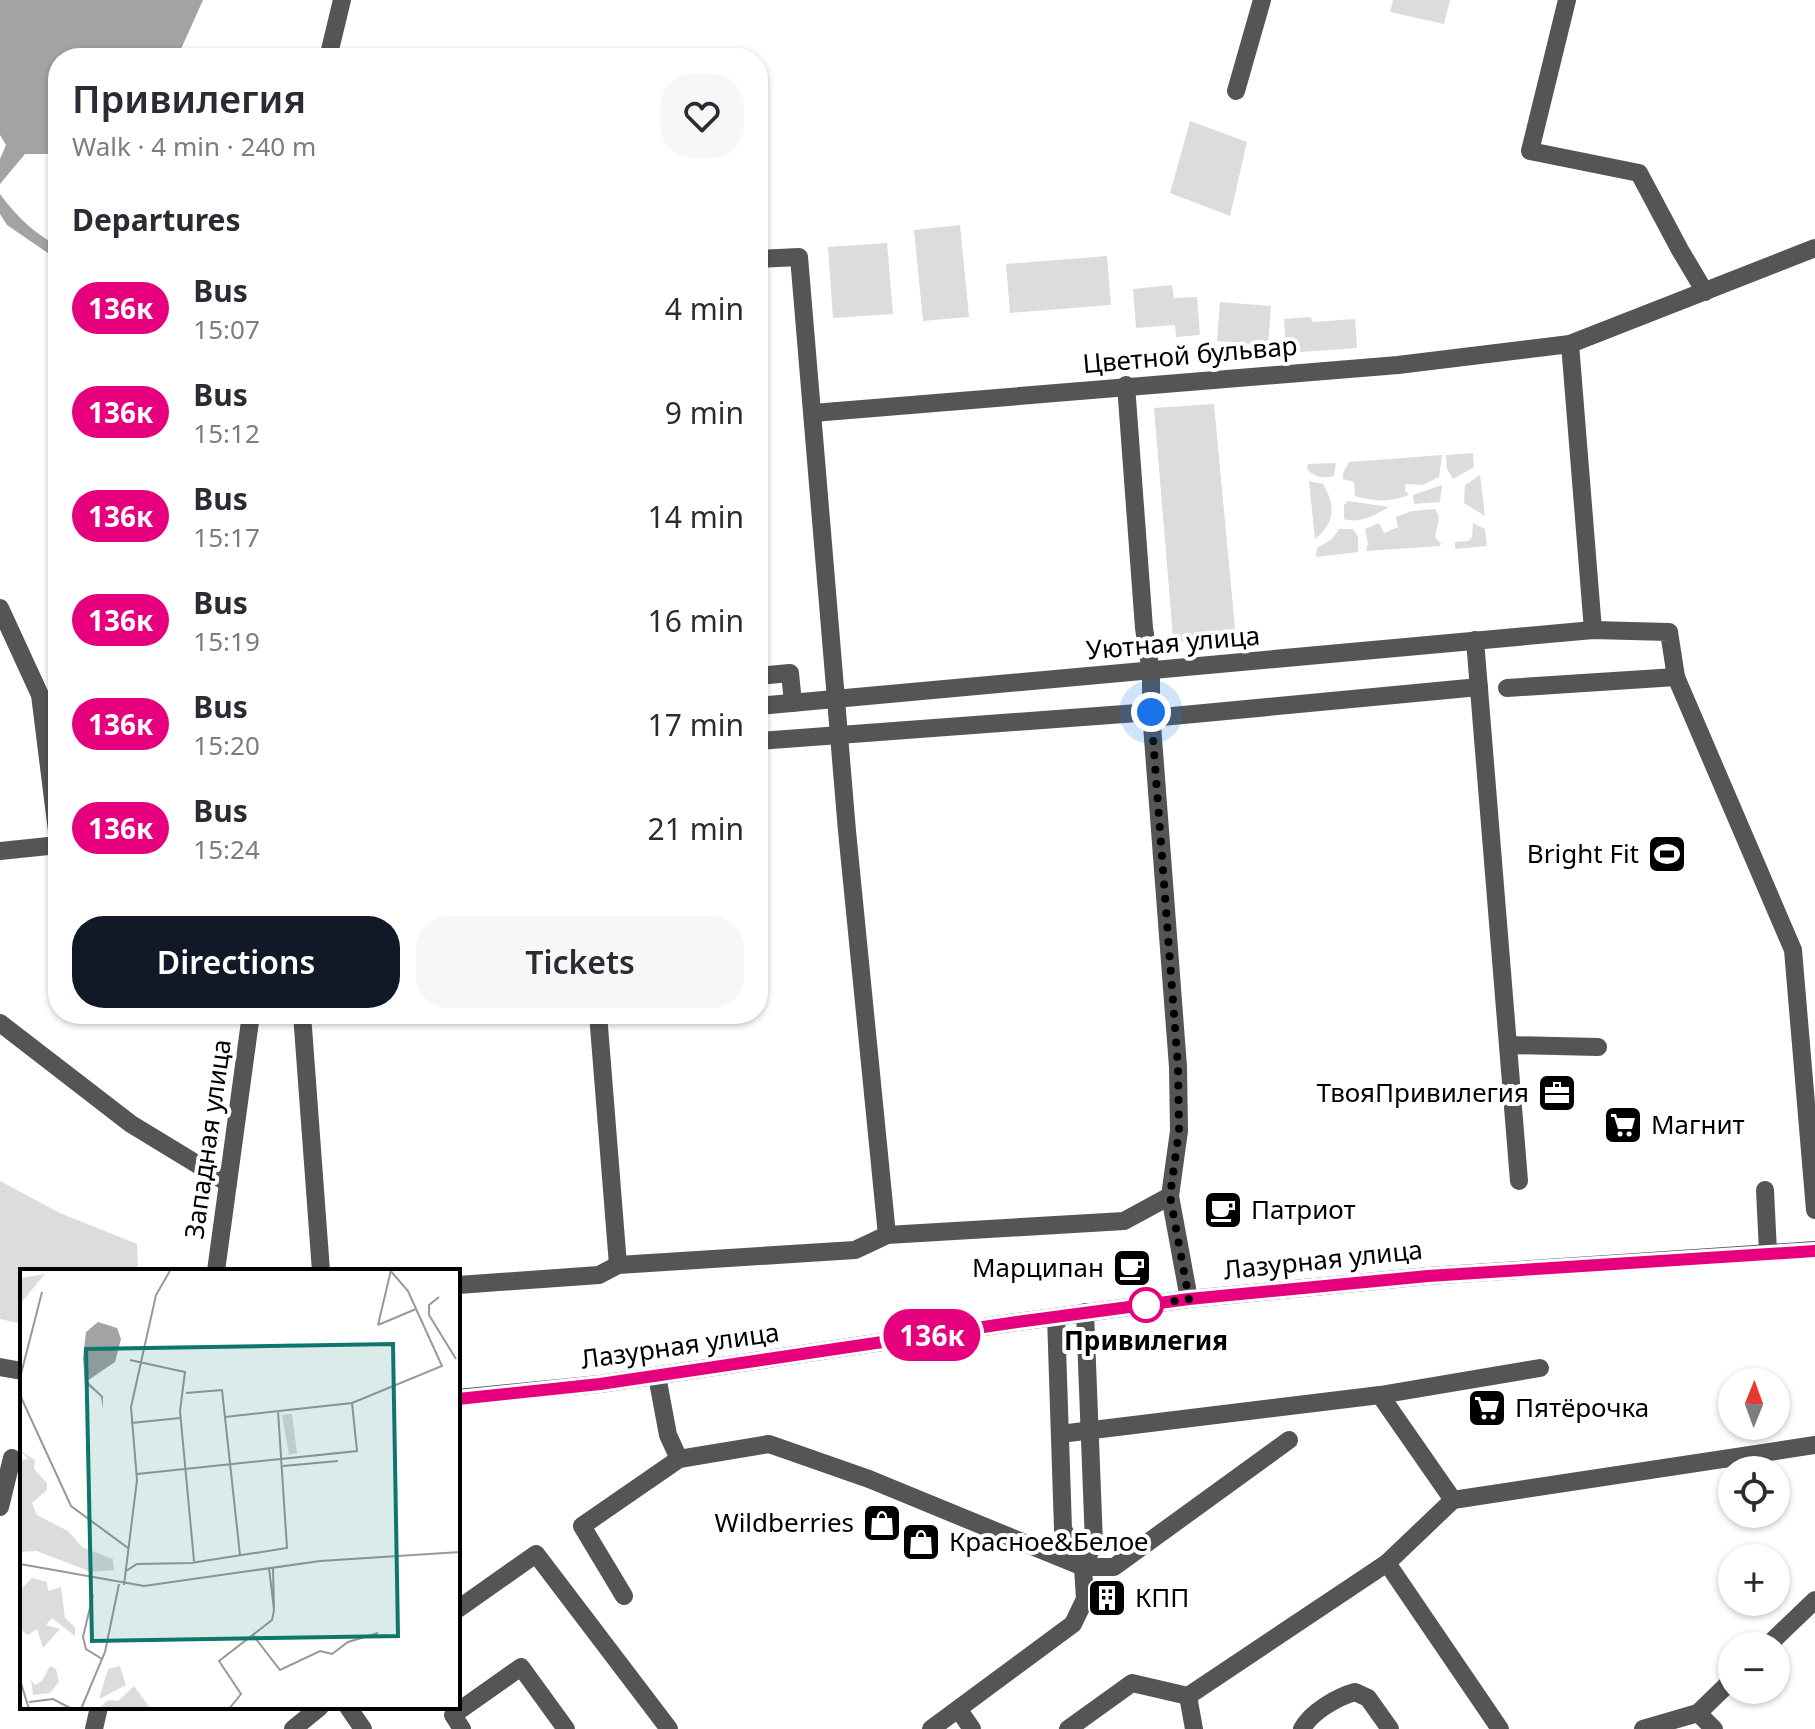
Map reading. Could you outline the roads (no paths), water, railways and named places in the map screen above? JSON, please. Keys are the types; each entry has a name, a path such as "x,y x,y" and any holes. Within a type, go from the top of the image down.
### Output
{"street":[{"path":"330,48 342,0"},
{"path":"1236,91 1262,0"},
{"path":"1567,0 1530,151 1639,173 1705,292"},
{"name":"Цветной бульвар","path":"813,413 1398,365 1570,344 1815,248"},
{"path":"768,259 799,257 835,701 887,1235"},
{"path":"1570,344 1593,630"},
{"path":"1126,385 1144,628 1151,672 1151,712 1178,1067 1179,1131 1170,1196 1189,1299"},
{"path":"0,608 40,695 48,760"},
{"name":"Уютная улица","path":"768,705 1593,630 1669,632 1676,677"},
{"path":"1475,640 1519,1181"},
{"path":"768,675 790,673 793,703"},
{"path":"1507,688 1676,677 1793,950 1815,1210"},
{"path":"768,740 1151,712 1162,717 1479,687"},
{"path":"0,851 48,844"},
{"path":"0,1023 131,1124 228,1183"},
{"name":"Западная улица","path":"216,1269 250,1024"},
{"path":"303,1024 321,1269"},
{"path":"599,1024 618,1265"},
{"path":"1508,1045 1598,1047"},
{"path":"1765,1190 1768,1252"},
{"path":"460,1285 599,1275 618,1265 855,1250 887,1235 1124,1221 1170,1196"},
{"name":"Лазурная улица","path":"460,1398 657,1376 1189,1299 1402,1278 1815,1250"},
{"path":"1083,1567 1094,1543 1085,1312"},
{"path":"931,1729 1073,1624 1085,1599 1083,1567 1063,1529 1056,1317"},
{"path":"0,1367 20,1371"},
{"path":"1060,1434 1380,1395 1540,1368"},
{"path":"657,1376 668,1435 679,1459"},
{"path":"1380,1395 1453,1500"},
{"path":"624,1596 582,1526 679,1459 769,1444 869,1479 1083,1567 1114,1567 1289,1440"},
{"path":"1068,1729 1132,1683 1188,1696 1387,1563 1453,1500 1815,1445"},
{"path":"0,1507 12,1458"},
{"path":"460,1608 536,1554 669,1729"},
{"path":"1387,1563 1500,1729"},
{"path":"1782,1632 1815,1600"},
{"path":"462,1729 453,1715 521,1667 566,1729"},
{"path":"1302,1729 1306,1721 1343,1695 1355,1692 1368,1698 1390,1729"},
{"path":"1643,1729 1698,1713 1718,1694"},
{"path":"1188,1696 1194,1729"},
{"path":"94,1729 99,1709"},
{"path":"293,1729 318,1709"},
{"path":"349,1709 363,1729"},
{"path":"958,1709 972,1729"},
{"path":"1698,1713 1714,1729"}],"place":[{"name":"Bright Fit","path":"1667,854"},
{"name":"ТвояПривилегия","path":"1557,1093"},
{"name":"Магнит","path":"1623,1125"},
{"name":"Патриот","path":"1223,1210"},
{"name":"Марципан","path":"1132,1268"},
{"name":"Привилегия","path":"1146,1305"},
{"name":"Пятёрочка","path":"1487,1408"},
{"name":"Wildberries","path":"882,1523"},
{"name":"Красное&Белое","path":"921,1542"},
{"name":"КПП","path":"1107,1598"}]}
